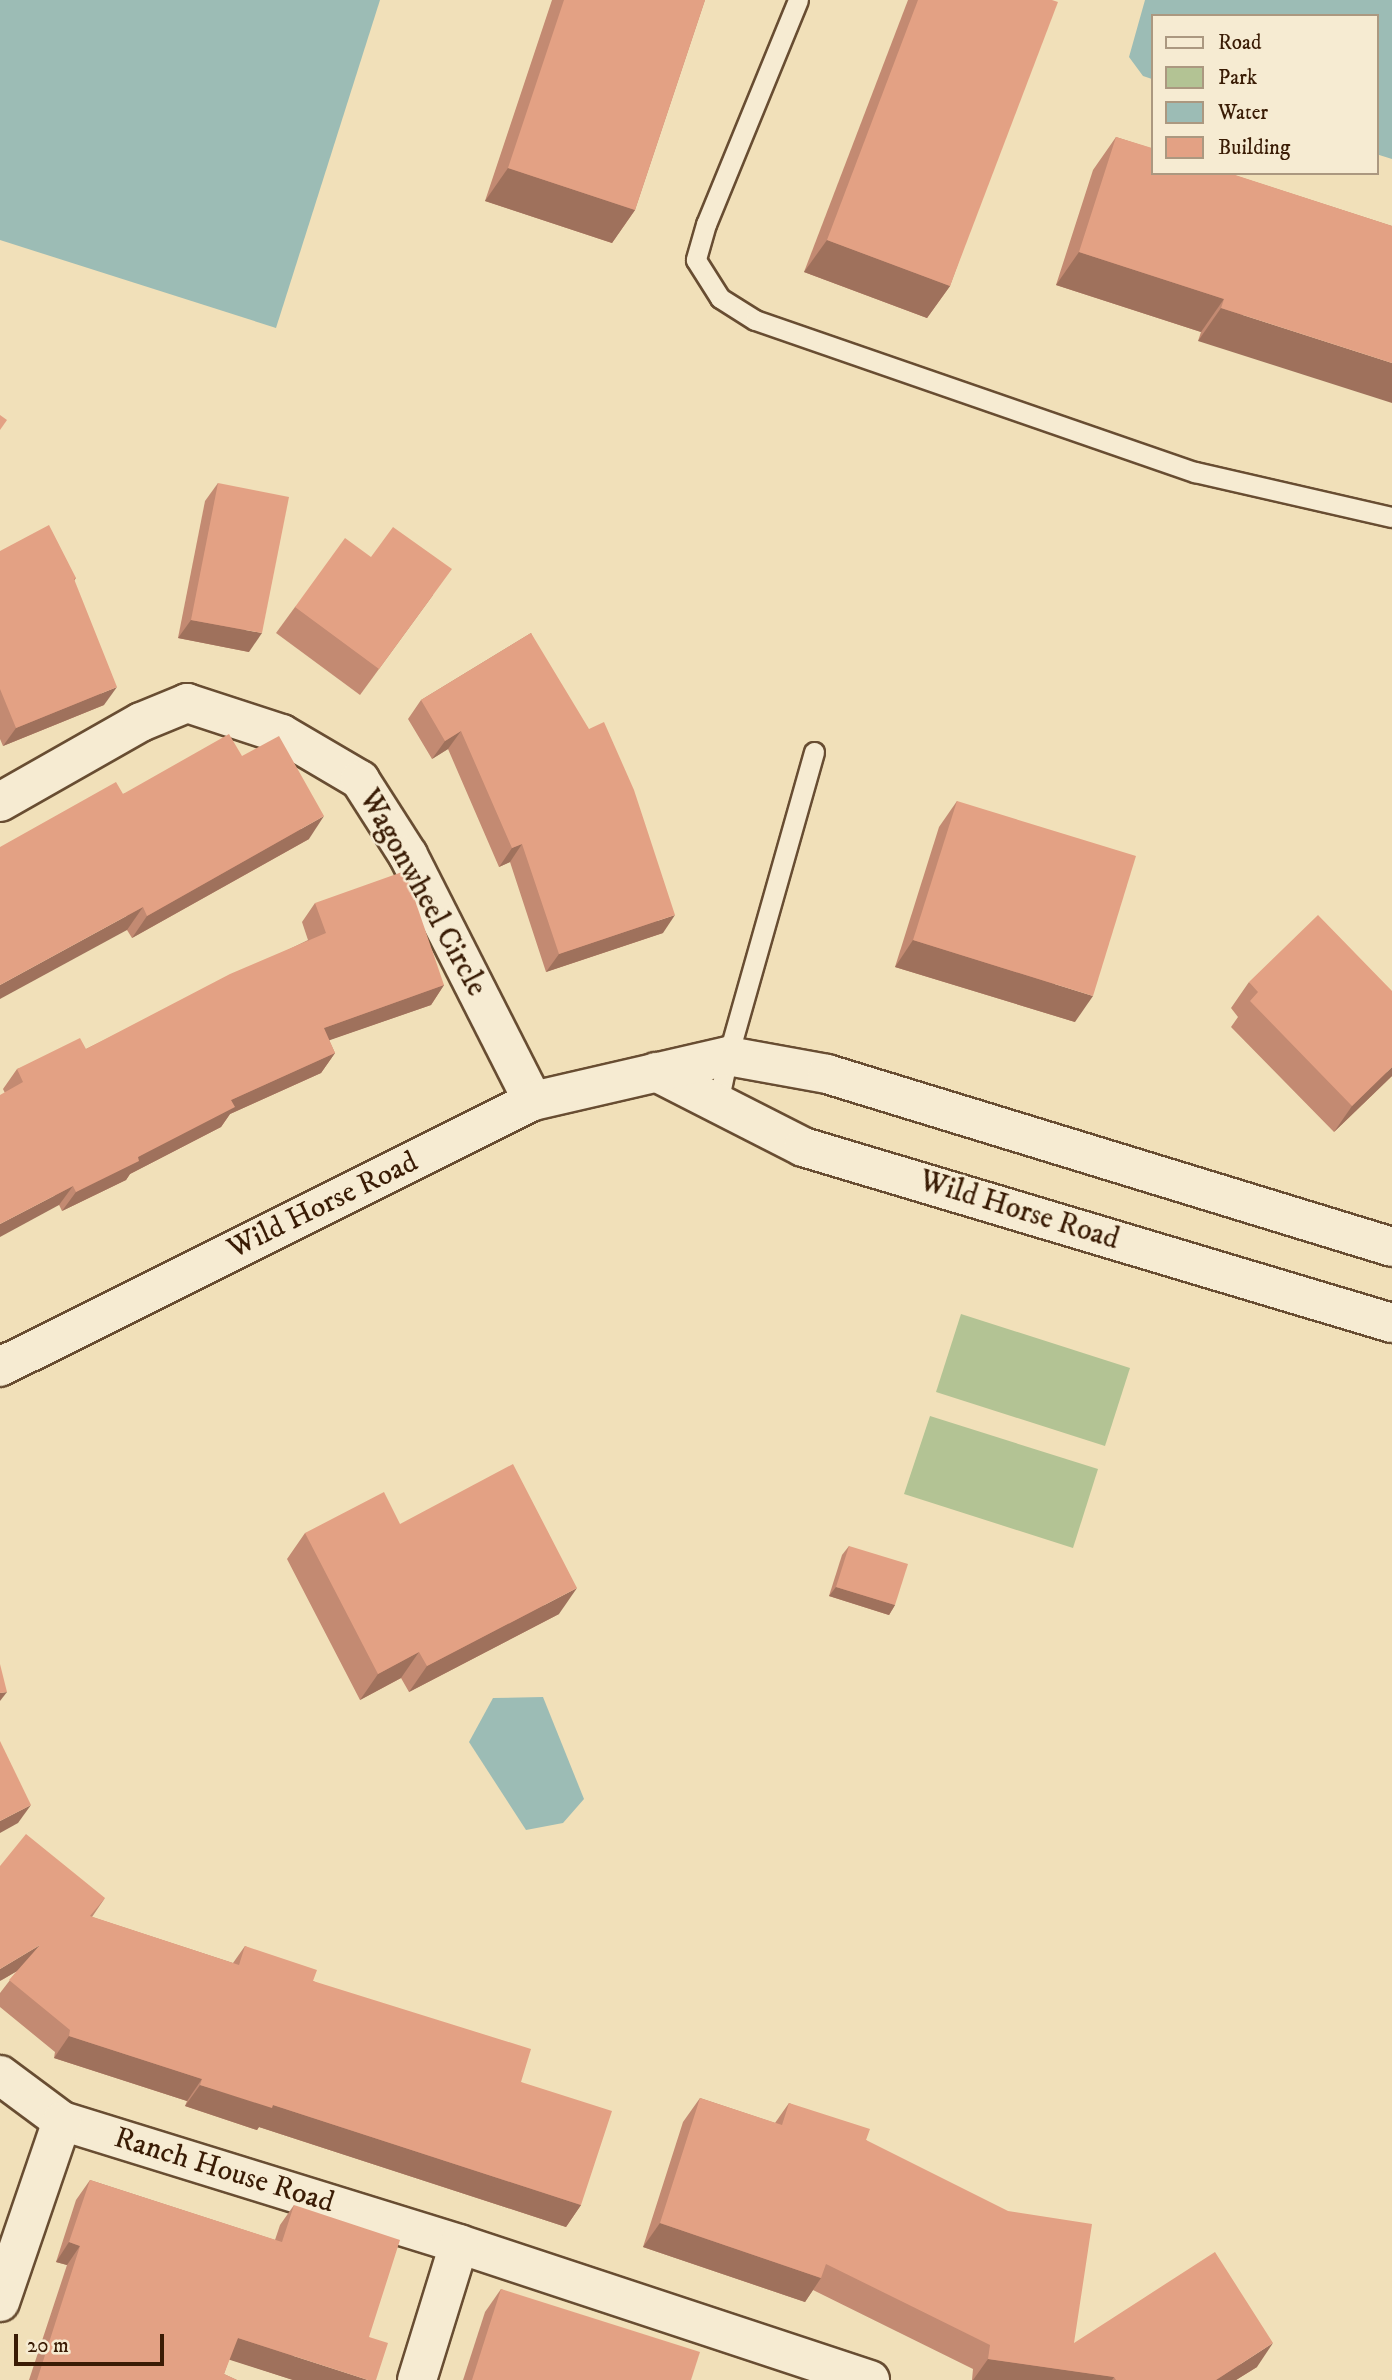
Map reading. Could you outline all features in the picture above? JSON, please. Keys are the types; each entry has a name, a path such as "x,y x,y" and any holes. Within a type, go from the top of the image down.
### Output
{"street":[{"name":"Wagonwheel Circle","path":"0,802 141,722 187,703 282,734 360,780 408,855 533,1101"},
{"name":"Wild Horse Road","path":"0,1367 533,1101 728,1056 827,1074 1392,1248"},
{"name":"Wild Horse Road","path":"656,1072 803,1147 1392,1323"},
{"name":"Ranch House Road","path":"0,2075 62,2121 459,2244 870,2380"},
{"path":"0,2302 62,2121"},
{"path":"417,2380 459,2244"}],"lane":[{"path":"798,0 706,223 696,260 720,298 755,320 1195,472 1392,517"},
{"path":"718,1104 728,1056 814,752"}],"green space":[{"path":"961,1314 1130,1368 1105,1446 936,1392"},
{"path":"930,1416 1098,1469 1073,1548 904,1494"}],"water":[{"path":"0,0 380,0 276,328 0,240"},
{"path":"1145,0 1392,0 1392,159 1378,155 1378,14 1150,14 1150,78 1143,76 1129,57"},
{"path":"543,1697 584,1799 563,1823 526,1830 469,1742 493,1698"}],"building":[{"path":"564,0 705,0 635,210 508,168"},
{"path":"918,0 1058,2 950,286 827,240"},
{"path":"1116,137 1150,147 1150,175 1235,175 1392,226 1392,363 1221,308 1224,299 1079,252"},
{"path":"0,415 7,420 0,430"},
{"path":"218,483 289,497 262,633 191,620"},
{"path":"49,525 76,578 74,579 117,687 16,728 0,689 0,551"},
{"path":"393,527 452,569 379,669 295,607 345,538 371,557"},
{"path":"531,633 589,729 604,722 634,790 675,915 559,954 522,844 512,848 461,731 445,741 421,700"},
{"path":"229,734 242,756 279,736 324,816 147,916 143,907 0,985 0,847 116,782 123,794"},
{"path":"957,801 1136,856 1093,996 913,940"},
{"path":"405,871 444,985 324,1028 335,1053 231,1100 235,1107 138,1157 139,1161 76,1192 73,1186 0,1224 0,1095 23,1082 17,1069 80,1038 86,1049 230,974 326,933 315,903"},
{"path":"1318,915 1392,991 1392,1067 1352,1106 1250,1001 1258,992 1249,982"},
{"path":"513,1464 577,1588 427,1666 419,1652 378,1674 305,1533 384,1492 400,1524"},
{"path":"849,1546 908,1564 895,1605 836,1587"},
{"path":"0,1664 7,1692 0,1693"},
{"path":"0,1741 31,1805 0,1821"},
{"path":"26,1834 105,1898 90,1916 239,1965 245,1946 317,1970 313,1981 531,2049 521,2082 612,2111 581,2205 273,2105 272,2108 200,2085 202,2079 69,2036 70,2030 9,1980 40,1945 0,1969 0,1866"},
{"path":"700,2098 782,2125 789,2103 870,2129 866,2140 1008,2211 1092,2224 1074,2343 1215,2252 1273,2343 1216,2380 1116,2380 1114,2377 988,2359 990,2345 826,2264 821,2278 660,2223"},
{"path":"90,2180 282,2242 294,2205 400,2240 369,2337 388,2343 376,2380 368,2380 238,2338 224,2374 237,2380 37,2380 80,2246 69,2242"},
{"path":"501,2289 700,2352 691,2380 472,2380"}]}
